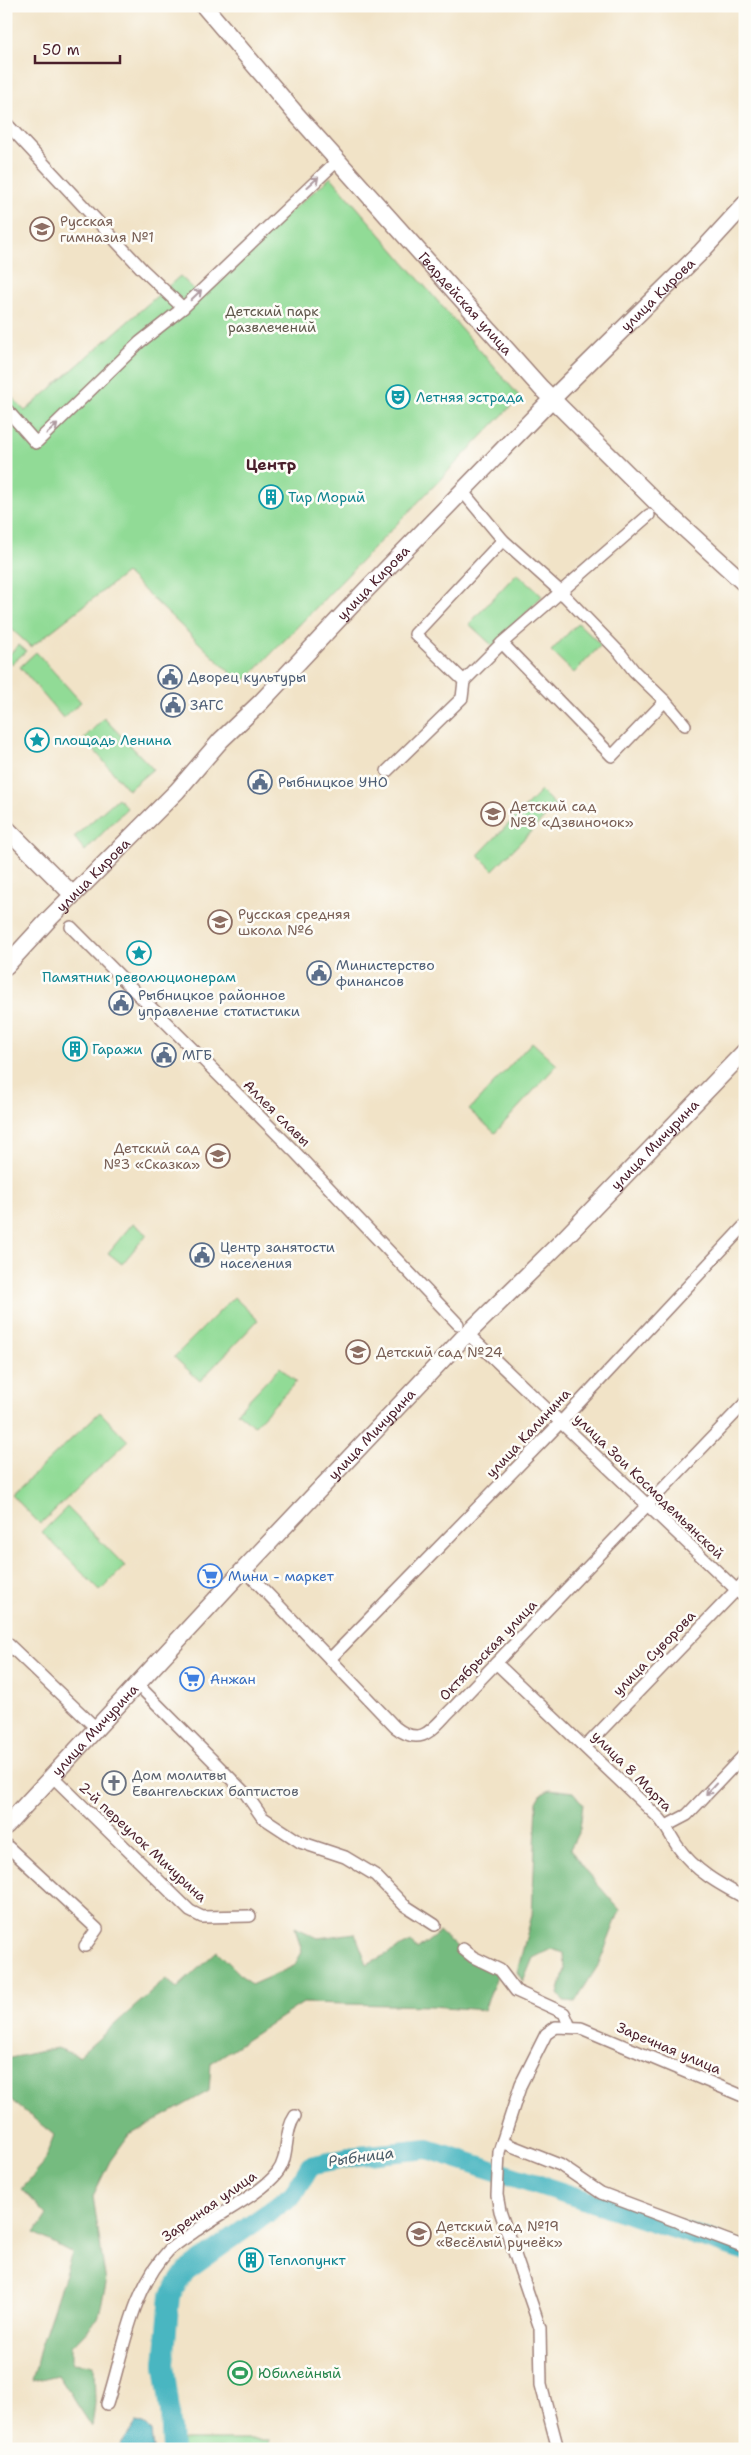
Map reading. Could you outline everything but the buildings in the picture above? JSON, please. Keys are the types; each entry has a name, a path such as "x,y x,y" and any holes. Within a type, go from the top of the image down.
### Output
{"street":[{"name":"Гвардейская улица","path":"204,6 338,160 552,399 659,505 745,584"},
{"path":"6,123 142,270 183,308"},
{"path":"6,409 36,443 140,342 183,308 338,160"},
{"name":"улица Кирова","path":"6,966 73,895 177,791 221,740 261,702 365,591 552,399 701,252 745,204"},
{"path":"463,492 504,540 561,592 665,701 685,725"},
{"path":"388,771 462,698 464,681 502,643 649,515"},
{"path":"464,681 415,634 504,540"},
{"path":"502,643 612,756 665,701"},
{"path":"6,828 73,895"},
{"name":"Аллея славы","path":"71,927 294,1151 463,1329"},
{"name":"улица Мичурина","path":"6,1826 245,1570 463,1329 556,1246 745,1051"},
{"name":"улица Калинина","path":"330,1659 561,1422 745,1225"},
{"name":"улица Зои Космодемьянской","path":"463,1329 745,1598"},
{"name":"Октябрьская улица","path":"245,1570 395,1727 405,1734 416,1738 426,1734 496,1663 745,1403"},
{"name":"улица Суворова","path":"586,1746 745,1581"},
{"path":"6,1642 96,1729"},
{"name":"улица 8 Марта","path":"496,1663 586,1746 666,1826 677,1846 709,1879 745,1898"},
{"path":"138,1685 246,1794 262,1817 300,1842 345,1858 375,1875 404,1905 435,1925"},
{"path":"666,1826 675,1824 687,1815 745,1754"},
{"name":"2-й переулок Мичурина","path":"52,1776 190,1910 202,1917 250,1916"},
{"path":"6,1845 97,1929 85,1946"},
{"path":"463,1949 473,1957 500,1970 516,1992 564,2013 575,2028"},
{"path":"558,2449 541,2385 540,2328 500,2211 497,2195 500,2147 521,2084 536,2050 546,2034 556,2027 575,2028"},
{"name":"Заречная улица","path":"575,2028 745,2097"},
{"name":"Заречная улица","path":"107,2404 124,2339 138,2301 153,2274 170,2250 219,2213 268,2183 278,2172 285,2154 290,2124 295,2116"},
{"path":"500,2147 560,2164 601,2193 745,2247"}],"green space":[{"name":"Детский парк развлечений","path":"331,177 520,397 242,684 126,573 31,647 6,624 6,391 25,411 180,276 196,291"},
{"path":"517,573 542,596 494,647 469,624"},
{"path":"578,623 601,645 574,673 551,651"},
{"path":"19,645 26,651 12,664 6,657"},
{"path":"36,652 81,702 63,718 20,667"},
{"path":"104,718 153,769 128,790 84,738"},
{"path":"541,791 556,806 493,870 478,855"},
{"path":"118,798 127,808 85,851 74,837"},
{"path":"532,1042 557,1065 495,1133 469,1110"},
{"path":"133,1223 147,1234 122,1264 108,1253"},
{"path":"234,1297 258,1320 200,1381 174,1357"},
{"path":"280,1367 296,1382 254,1426 237,1412"},
{"path":"100,1412 128,1441 40,1524 12,1495"},
{"path":"67,1507 125,1566 100,1591 42,1532"},
{"path":"550,1789 573,1792 583,1804 580,1829 570,1849 585,1870 620,1910 599,1964 575,2002 564,2001 558,1994 565,1969 564,1953 551,1949 533,1958 523,1982 517,1972 532,1915 537,1802 542,1793"},
{"path":"295,1927 318,1938 355,1933 367,1964 411,1942 417,1950 440,1932 470,1960 498,1974 484,2010 431,2006 303,2003 211,2063 209,2091 128,2136 110,2161 93,2196 106,2284 98,2319 72,2346 72,2363 94,2365 95,2403 92,2427 58,2375 32,2381 41,2345 72,2253 35,2233 47,2215 22,2189 42,2166 54,2135 6,2096 6,2059 57,2048 79,2056 166,1979 177,1988 217,1951 251,1985 294,1966 302,1952"},
{"path":"179,2440 269,2440 269,2449 179,2449"}],"water":[{"path":"136,2423 144,2424 152,2432 154,2449 118,2449"}],"waterway":[{"name":"Рыбница","path":"172,2449 170,2411 164,2364 170,2295 186,2271 293,2195 310,2166 358,2156 428,2149 743,2251"}],"place":[{"name":"Русская гимназия №1","path":"42,229"},
{"name":"Летняя эстрада","path":"398,397"},
{"name":"Тир Морий","path":"271,497"},
{"name":"Дворец культуры","path":"170,677"},
{"name":"ЗАГС","path":"173,705"},
{"name":"площадь Ленина","path":"37,740"},
{"name":"Рыбницкое УНО","path":"260,782"},
{"name":"Детский сад №8 «Дзвиночок»","path":"493,814"},
{"name":"Русская средняя школа №6","path":"220,922"},
{"name":"Памятник революционерам","path":"139,953"},
{"name":"Министерство финансов","path":"319,973"},
{"name":"Рыбницкое районное управление статистики","path":"121,1003"},
{"name":"Гаражи","path":"75,1049"},
{"name":"МГБ","path":"164,1055"},
{"name":"Детский сад №3 «Сказка»","path":"218,1156"},
{"name":"Центр занятости населения","path":"202,1255"},
{"name":"Детский сад №24","path":"358,1352"},
{"name":"Мини - маркет","path":"210,1576"},
{"name":"Анжан","path":"192,1679"},
{"name":"Дом молитвы Евангельских баптистов","path":"114,1783"},
{"name":"Детский сад №19 «Весёлый ручеёк»","path":"419,2234"},
{"name":"Теплопункт","path":"251,2260"},
{"name":"Юбилейный","path":"240,2373"}],"district":[{"name":"Центр","path":"271,464"}]}
